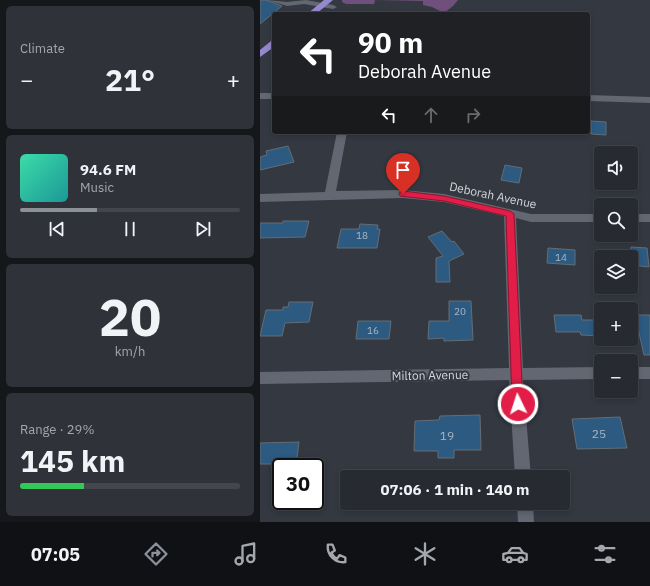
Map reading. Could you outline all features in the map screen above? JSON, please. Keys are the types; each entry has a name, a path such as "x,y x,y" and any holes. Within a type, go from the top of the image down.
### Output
{"highway":[{"path":"314,12 328,4"},
{"path":"260,54 272,45"}],"street":[{"path":"271,0 287,4 304,2 328,4"},
{"path":"260,96 272,96"},
{"path":"590,98 650,100"},
{"path":"330,195 342,134"},
{"name":"Deborah Avenue","path":"260,198 330,195 420,195 468,203 510,214 549,218 594,218"},
{"path":"510,214 516,374 523,470"},
{"path":"638,218 650,218"},
{"name":"Milton Avenue","path":"260,378 594,373"},
{"path":"638,373 650,373"},
{"path":"525,510 526,522"}],"shaded area":[{"path":"342,0 375,0 374,4 346,4 342,2"},
{"path":"375,0 458,0 445,12 423,5 423,1"}],"building":[{"path":"260,0 266,0 282,6 275,12 272,12 272,14 260,24"},
{"path":"591,121 606,122 606,135 591,134"},
{"path":"288,146 294,162 260,170 260,157 267,155 266,151"},
{"path":"505,165 522,168 519,183 501,180"},
{"path":"283,221 309,221 305,237 260,238 260,223 283,223"},
{"path":"360,224 378,225 377,229 380,229 377,248 337,248 341,229 359,229"},
{"path":"442,231 452,242 454,241 464,254 449,261 450,282 436,282 436,258 443,256 428,237"},
{"path":"631,247 647,248 649,267 638,266 638,250 631,250"},
{"path":"548,248 575,250 575,265 547,263"},
{"path":"449,301 471,301 473,340 444,341 444,338 428,339 429,321 449,321"},
{"path":"289,302 313,302 309,322 285,323 282,336 260,336 266,310 283,310 283,307 288,307"},
{"path":"554,315 581,315 582,320 594,320 594,336 581,335 580,332 556,332"},
{"path":"638,315 650,315 650,355 644,355 638,328"},
{"path":"358,321 391,321 389,339 356,339"},
{"path":"480,415 481,450 454,450 454,458 438,458 438,451 414,451 415,421 439,420 440,416"},
{"path":"620,417 627,448 577,449 572,419"},
{"path":"299,442 297,458 272,458 272,464 260,464 260,443"}],"route":[{"path":"403,194 444,198 510,214 518,404"}]}
